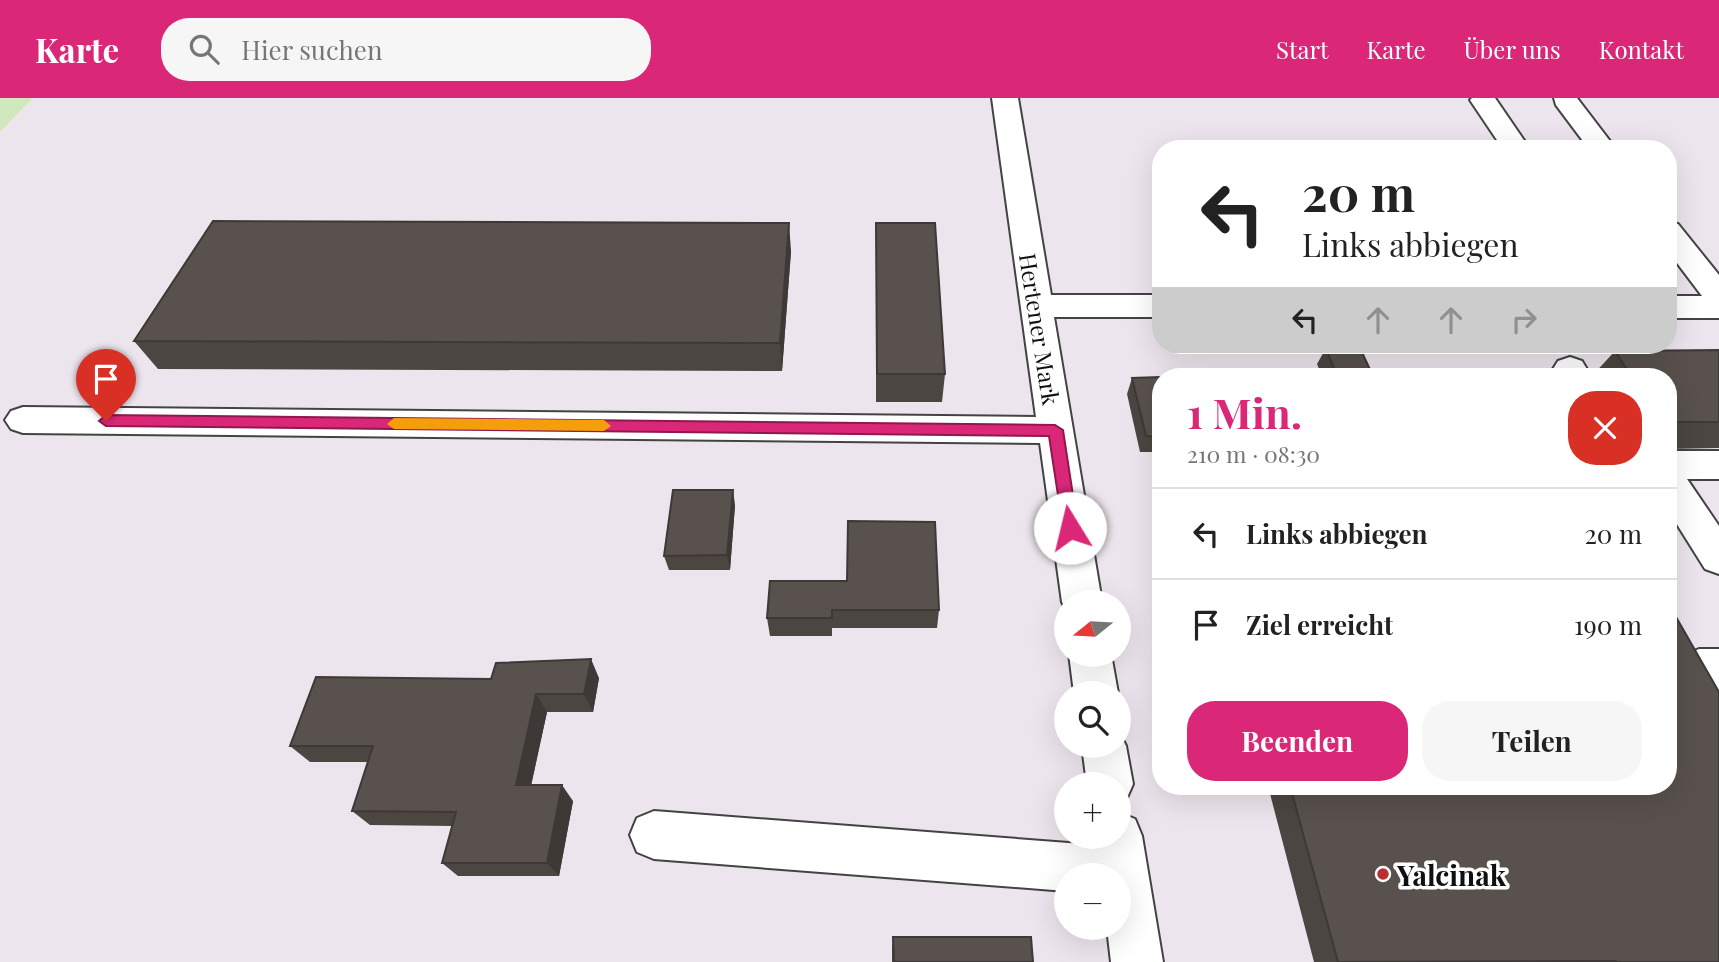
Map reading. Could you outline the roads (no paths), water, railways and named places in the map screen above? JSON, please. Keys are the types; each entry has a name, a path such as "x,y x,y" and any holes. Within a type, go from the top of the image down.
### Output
{"street":[{"name":"Hertener Mark","path":"1005,98 1080,590"},
{"path":"1483,100 1511,140"},
{"path":"1565,100 1596,140"},
{"path":"1677,242 1719,296"},
{"path":"1036,306 1152,306"},
{"path":"1677,307 1719,307"},
{"path":"23,420 1055,430"},
{"path":"1677,465 1719,465"},
{"path":"1677,494 1719,558"},
{"path":"1719,668 1699,668 1719,700"},
{"path":"654,835 1120,854 1137,962"}],"place":[{"name":"Yalcinak","path":"1383,874"}]}
